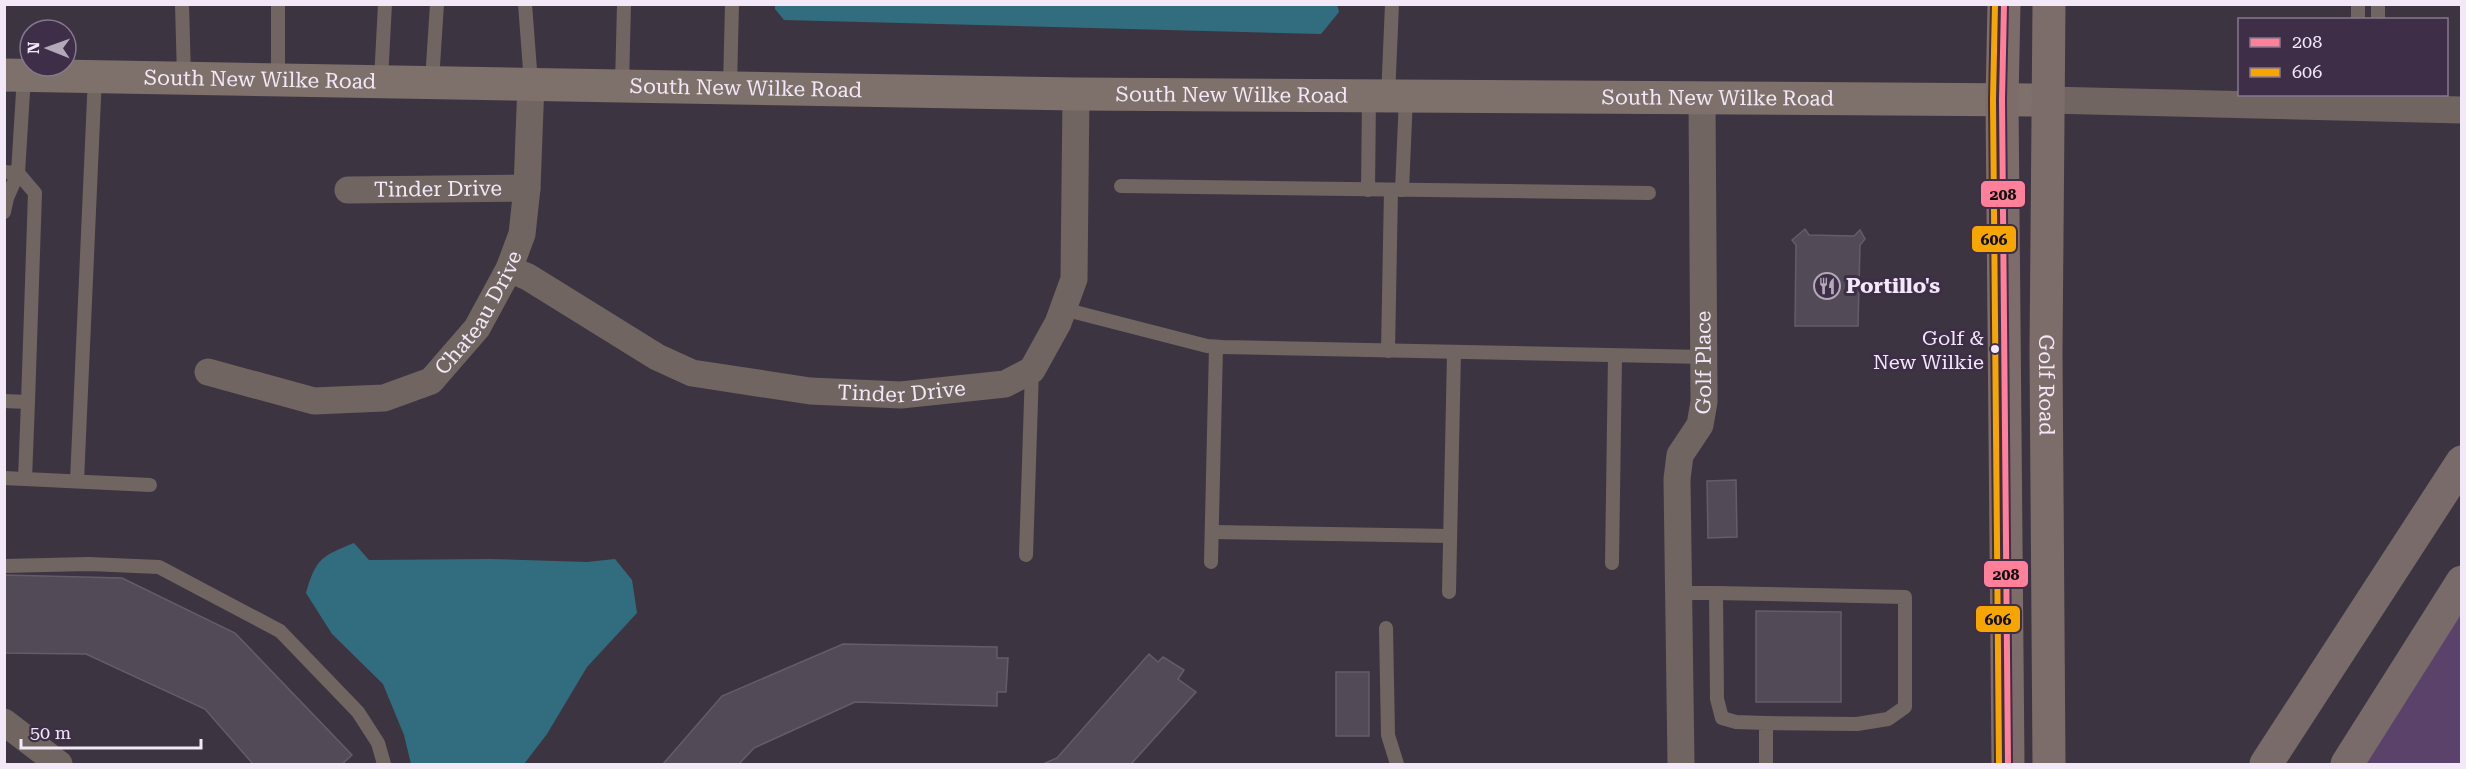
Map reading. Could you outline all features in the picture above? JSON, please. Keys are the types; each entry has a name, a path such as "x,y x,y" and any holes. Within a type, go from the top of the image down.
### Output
{"highway":[{"path":"2266,765 2462,462"},
{"path":"2347,765 2462,582"}],"main road":[{"name":"Golf Road","path":"2004,4 2002,100 2008,765"},
{"name":"Golf Road","path":"2049,4 2046,364 2049,765"},
{"name":"South New Wilke Road","path":"14,75 1076,94 2048,100"}],"street":[{"name":"Chateau Drive","path":"208,372 314,401 384,398 431,381 477,328 509,269 522,234 527,188 531,83"},
{"path":"1032,370 1058,323 1074,279 1076,94"},
{"name":"Golf Place","path":"1681,765 1677,479 1680,455 1700,425 1704,402 1702,99"},
{"name":"South New Wilke Road","path":"2048,100 2367,101 2462,110"},
{"name":"Tinder Drive","path":"348,190 527,188"},
{"name":"Tinder Drive","path":"509,269 528,277 657,357 692,373 810,392 901,395 1005,384 1032,370"},
{"path":"4,722 59,765"}],"lane":[{"path":"182,4 184,77"},
{"path":"278,4 278,79"},
{"path":"381,81 385,4"},
{"path":"432,81 436,4"},
{"path":"525,4 531,83"},
{"path":"622,85 624,4"},
{"path":"730,87 732,4"},
{"path":"1388,351 1396,190 1388,97 1392,4"},
{"path":"4,212 11,173 14,75"},
{"path":"77,481 95,76"},
{"path":"1368,189 1388,97"},
{"path":"11,173 35,194 25,478"},
{"path":"1121,186 1649,193"},
{"path":"1063,309 1216,346 1705,357"},
{"path":"1211,562 1216,346"},
{"path":"1449,592 1454,352"},
{"path":"1612,563 1615,356"},
{"path":"1026,555 1032,370"},
{"path":"4,401 28,402"},
{"path":"4,478 150,485"},
{"path":"1212,532 1450,536"},
{"path":"4,566 89,564 159,567 280,631 358,712 378,743 384,765"},
{"path":"1678,593 1716,593 1905,597 1905,708 1888,719 1857,724 1736,723 1722,718 1717,699 1716,593"},
{"path":"1386,628 1388,735 1396,765"},
{"path":"1766,723 1766,765"}],"shaded area":[{"path":"2461,582 2461,764 2348,764"}],"water":[{"path":"1337,4 1339,12 1321,34 784,20 775,9 775,5"},
{"path":"354,543 369,560 490,559 587,562 615,559 632,580 637,613 587,667 547,734 524,764 411,764 404,735 383,684 332,634 306,593 317,565 327,555"}],"building":[{"name":"Portillo's","path":"1805,229 1809,235 1854,236 1860,230 1865,239 1860,245 1858,326 1795,326 1796,245 1792,240"},
{"path":"1736,480 1737,537 1708,538 1707,481"},
{"path":"4,575 122,578 235,633 352,755 342,764 253,764 205,709 86,654 4,653"},
{"path":"1756,611 1841,612 1841,702 1756,702"},
{"path":"843,644 997,647 997,658 1008,658 1006,692 997,692 997,706 855,702 754,748 739,764 663,764 722,696"},
{"path":"1149,654 1158,662 1163,657 1184,670 1178,679 1196,692 1131,764 1043,764 1057,758"},
{"path":"1336,672 1369,672 1369,736 1336,736"}],"transit line":[{"name":"606","path":"1995,4 1993,100 1999,764"},
{"name":"208","path":"2004,4 2002,100 2008,764"}],"place":[{"name":"Portillo's","path":"1827,286"},
{"name":"Golf & New Wilkie","path":"1995,349"}]}
